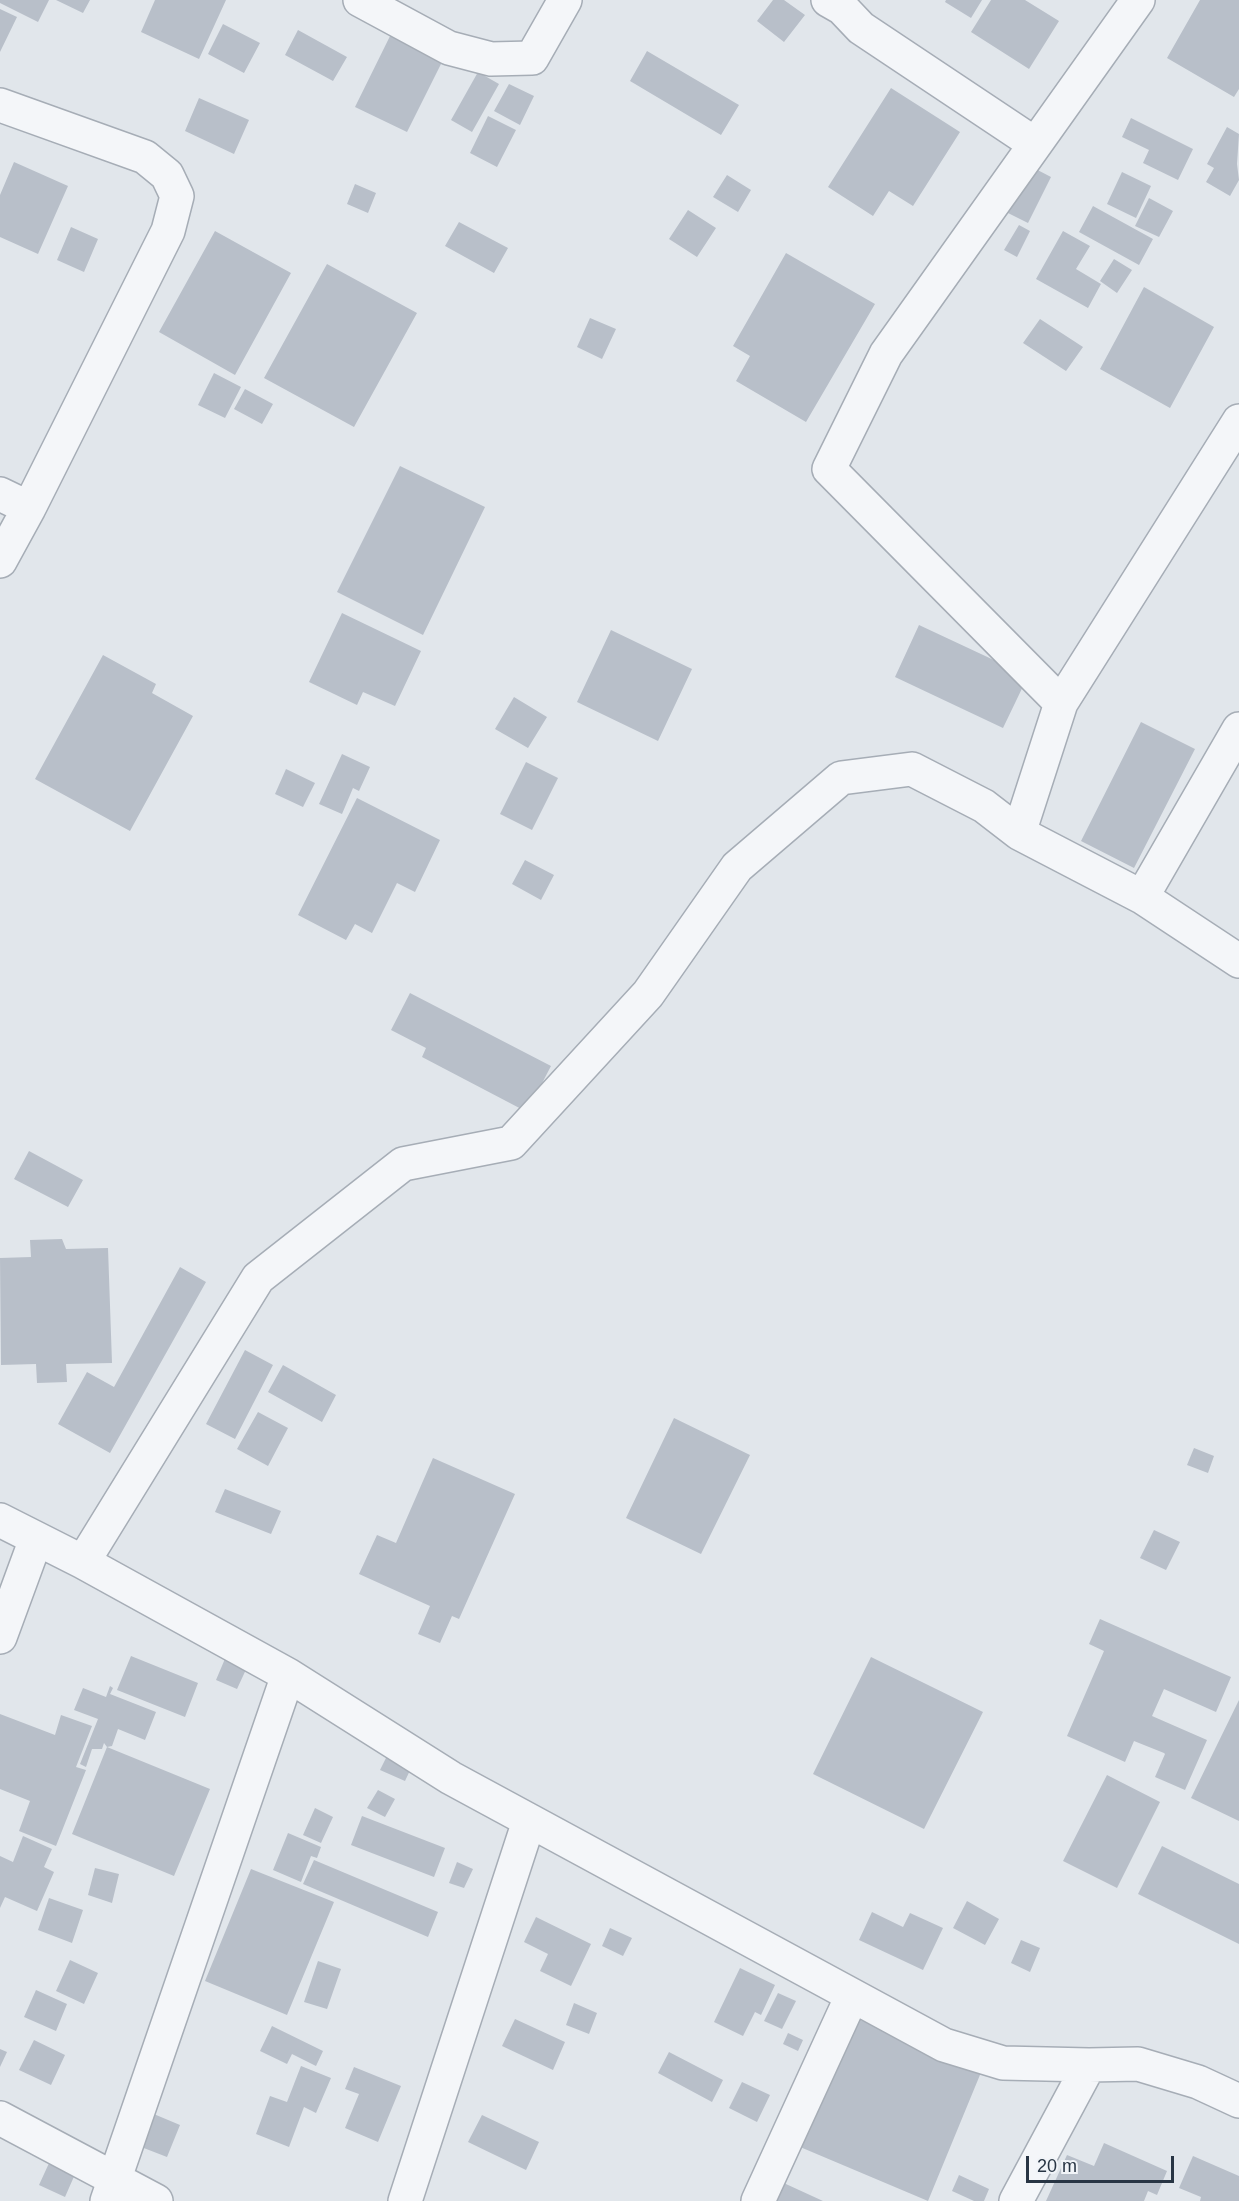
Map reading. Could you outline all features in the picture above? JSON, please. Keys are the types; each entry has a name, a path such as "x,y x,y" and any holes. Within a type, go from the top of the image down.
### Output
{"street":[{"path":"360,0 449,48 491,59 532,58 565,0"},
{"path":"828,0 842,8 861,28 1035,144"},
{"path":"1061,703 829,469 886,354 1138,0"},
{"path":"0,105 146,157 167,175 177,196 168,231 0,561"},
{"path":"1019,833 1061,703 1239,421"},
{"path":"0,494 29,508"},
{"path":"1142,897 1239,729"},
{"path":"83,1562 258,1278 403,1164 512,1143 648,994 737,867 841,778 912,769 984,806 1019,833 1142,897 1239,961"},
{"path":"0,1520 83,1562 288,1675 451,1778 944,2045 1004,2063 1089,2066 1138,2064 1198,2082 1239,2101"},
{"path":"0,1637 36,1539"},
{"path":"111,2190 288,1675"},
{"path":"405,2201 529,1821"},
{"path":"758,2201 852,1996"},
{"path":"1016,2201 1089,2066"},
{"path":"0,2118 111,2190 156,2201"}],"building":[{"path":"0,0 49,0 38,22 0,3"},
{"path":"56,0 90,0 83,13"},
{"path":"155,0 226,0 199,59 141,32"},
{"path":"773,0 784,0 805,15 784,42 757,21"},
{"path":"946,0 982,0 971,18 945,2"},
{"path":"991,0 1025,0 1059,21 1029,69 971,32"},
{"path":"1200,0 1239,0 1239,89 1234,97 1167,58"},
{"path":"0,9 17,17 0,52"},
{"path":"223,24 260,43 244,73 208,54"},
{"path":"394,28 446,54 407,132 355,107"},
{"path":"298,30 347,57 333,81 285,55"},
{"path":"647,51 739,105 721,135 630,81"},
{"path":"478,72 499,84 472,132 451,120"},
{"path":"509,84 534,96 520,125 494,111"},
{"path":"891,88 960,132 913,206 889,191 873,216 828,187"},
{"path":"199,98 249,120 234,154 185,131"},
{"path":"488,116 516,130 497,167 470,153"},
{"path":"1131,118 1193,149 1178,180 1143,163 1149,150 1122,137"},
{"path":"1227,127 1239,134 1237,164 1239,180 1230,196 1206,182 1214,168 1207,164"},
{"path":"14,162 68,186 38,254 0,237 0,195"},
{"path":"1026,164 1051,177 1028,223 1002,210"},
{"path":"1122,172 1151,186 1136,218 1107,204"},
{"path":"727,175 751,190 738,212 713,197"},
{"path":"355,184 376,193 368,213 347,204"},
{"path":"1149,198 1173,211 1159,237 1135,226"},
{"path":"1093,206 1153,239 1139,265 1079,232"},
{"path":"688,210 716,228 697,257 669,239"},
{"path":"459,222 508,248 494,273 445,246"},
{"path":"1019,225 1030,231 1017,257 1004,250"},
{"path":"71,227 98,239 84,272 57,260"},
{"path":"215,231 291,273 235,375 159,332"},
{"path":"1063,231 1090,246 1076,269 1101,284 1088,308 1036,279"},
{"path":"786,253 875,304 806,422 736,381 750,356 733,346"},
{"path":"1114,259 1132,270 1117,293 1100,281"},
{"path":"327,264 417,313 354,427 264,378"},
{"path":"1144,287 1214,327 1170,408 1100,369"},
{"path":"590,318 616,329 602,359 577,347"},
{"path":"1040,319 1083,347 1066,371 1023,343"},
{"path":"214,373 241,387 225,418 198,405"},
{"path":"245,389 273,404 262,424 234,409"},
{"path":"400,466 485,507 423,635 337,592"},
{"path":"342,613 421,651 395,706 363,692 357,705 309,682"},
{"path":"919,625 1028,676 1003,728 895,677"},
{"path":"611,630 692,669 658,741 577,702"},
{"path":"103,655 156,684 152,693 193,716 130,831 35,779"},
{"path":"514,697 547,717 528,748 495,729"},
{"path":"1141,722 1195,749 1134,868 1081,841"},
{"path":"342,754 370,767 359,791 353,788 342,814 319,804"},
{"path":"526,762 558,778 532,830 500,814"},
{"path":"286,769 315,783 303,807 275,794"},
{"path":"357,798 440,840 415,892 397,883 372,933 355,924 346,940 298,915"},
{"path":"525,860 554,875 541,900 512,884"},
{"path":"410,993 551,1066 527,1112 422,1057 426,1048 391,1030"},
{"path":"29,1151 83,1180 68,1207 14,1179"},
{"path":"62,1239 66,1249 108,1248 112,1363 66,1364 67,1382 37,1383 36,1364 1,1365 0,1258 31,1257 30,1240"},
{"path":"180,1267 206,1282 110,1453 58,1424 87,1372 114,1387"},
{"path":"245,1350 273,1365 235,1439 206,1424"},
{"path":"283,1365 336,1395 322,1422 268,1392"},
{"path":"258,1412 288,1428 268,1466 237,1449"},
{"path":"674,1418 750,1455 701,1554 626,1518"},
{"path":"1194,1448 1214,1456 1208,1473 1187,1465"},
{"path":"433,1458 515,1494 459,1619 452,1616 440,1643 418,1634 430,1606 359,1574 377,1535 396,1543"},
{"path":"225,1489 281,1511 271,1534 215,1512"},
{"path":"1154,1530 1180,1542 1166,1570 1140,1558"},
{"path":"1100,1619 1231,1677 1216,1712 1164,1689 1152,1716 1207,1740 1185,1790 1155,1777 1164,1753 1134,1741 1125,1762 1067,1736 1104,1651 1089,1644"},
{"path":"227,1654 249,1663 237,1689 216,1680"},
{"path":"131,1656 198,1683 185,1717 117,1690"},
{"path":"871,1657 983,1712 924,1829 813,1774"},
{"path":"110,1686 113,1688 110,1694 156,1712 145,1740 118,1729 112,1746 107,1747 104,1743 102,1749 92,1749 86,1767 80,1764 98,1719 74,1710 83,1688 106,1697"},
{"path":"1239,1700 1239,1821 1191,1798"},
{"path":"0,1714 55,1735 61,1715 92,1726 76,1767 86,1770 56,1846 19,1831 30,1801 0,1789"},
{"path":"107,1747 210,1789 174,1876 72,1834"},
{"path":"388,1754 412,1766 405,1781 380,1770"},
{"path":"1107,1775 1160,1802 1117,1888 1063,1861"},
{"path":"378,1790 395,1799 385,1817 367,1808"},
{"path":"315,1808 333,1817 321,1843 303,1835"},
{"path":"362,1816 445,1848 434,1877 351,1845"},
{"path":"288,1833 321,1847 317,1858 311,1856 301,1882 273,1870"},
{"path":"23,1836 52,1849 44,1867 54,1872 37,1911 5,1897 0,1908 0,1856 13,1862"},
{"path":"1162,1846 1239,1884 1239,1944 1138,1894"},
{"path":"314,1860 438,1912 428,1937 303,1884"},
{"path":"457,1862 473,1869 464,1888 449,1883"},
{"path":"95,1868 119,1874 112,1903 88,1895"},
{"path":"251,1869 334,1902 287,2015 205,1981"},
{"path":"49,1898 83,1910 72,1943 38,1930"},
{"path":"967,1901 999,1919 985,1945 953,1928"},
{"path":"872,1912 903,1927 910,1913 943,1928 923,1970 859,1940"},
{"path":"536,1917 591,1944 571,1986 540,1971 548,1954 524,1942"},
{"path":"610,1928 632,1938 623,1956 602,1946"},
{"path":"1021,1940 1040,1948 1030,1972 1011,1963"},
{"path":"70,1960 98,1973 84,2004 56,1991"},
{"path":"318,1961 341,1969 327,2009 304,2002"},
{"path":"740,1968 775,1985 761,2015 755,2012 743,2036 714,2022"},
{"path":"36,1990 67,2004 56,2031 24,2017"},
{"path":"778,1993 796,2001 782,2029 764,2021"},
{"path":"574,2003 597,2013 589,2034 566,2025"},
{"path":"846,2014 982,2070 928,2201 793,2144"},
{"path":"515,2019 565,2042 553,2070 502,2046"},
{"path":"272,2026 323,2051 316,2066 292,2054 287,2064 260,2051"},
{"path":"788,2033 803,2040 798,2051 783,2044"},
{"path":"34,2040 65,2055 51,2085 19,2070"},
{"path":"0,2049 7,2052 0,2067"},
{"path":"669,2052 723,2080 712,2102 658,2073"},
{"path":"301,2066 331,2078 316,2113 304,2107 289,2147 256,2134 270,2096 287,2102"},
{"path":"354,2067 401,2086 378,2142 345,2128 359,2094 345,2089"},
{"path":"742,2082 770,2095 757,2122 729,2108"},
{"path":"149,2112 180,2125 167,2157 136,2145"},
{"path":"482,2115 539,2142 526,2170 468,2142"},
{"path":"1104,2143 1167,2171 1157,2195 1148,2191 1144,2201 1046,2201 1067,2155 1094,2166"},
{"path":"1193,2156 1239,2176 1239,2201 1200,2201 1201,2197 1179,2188"},
{"path":"50,2161 76,2172 65,2197 39,2185"},
{"path":"959,2175 989,2189 984,2201 974,2201 952,2191"},
{"path":"775,2179 823,2201 765,2201"}]}
